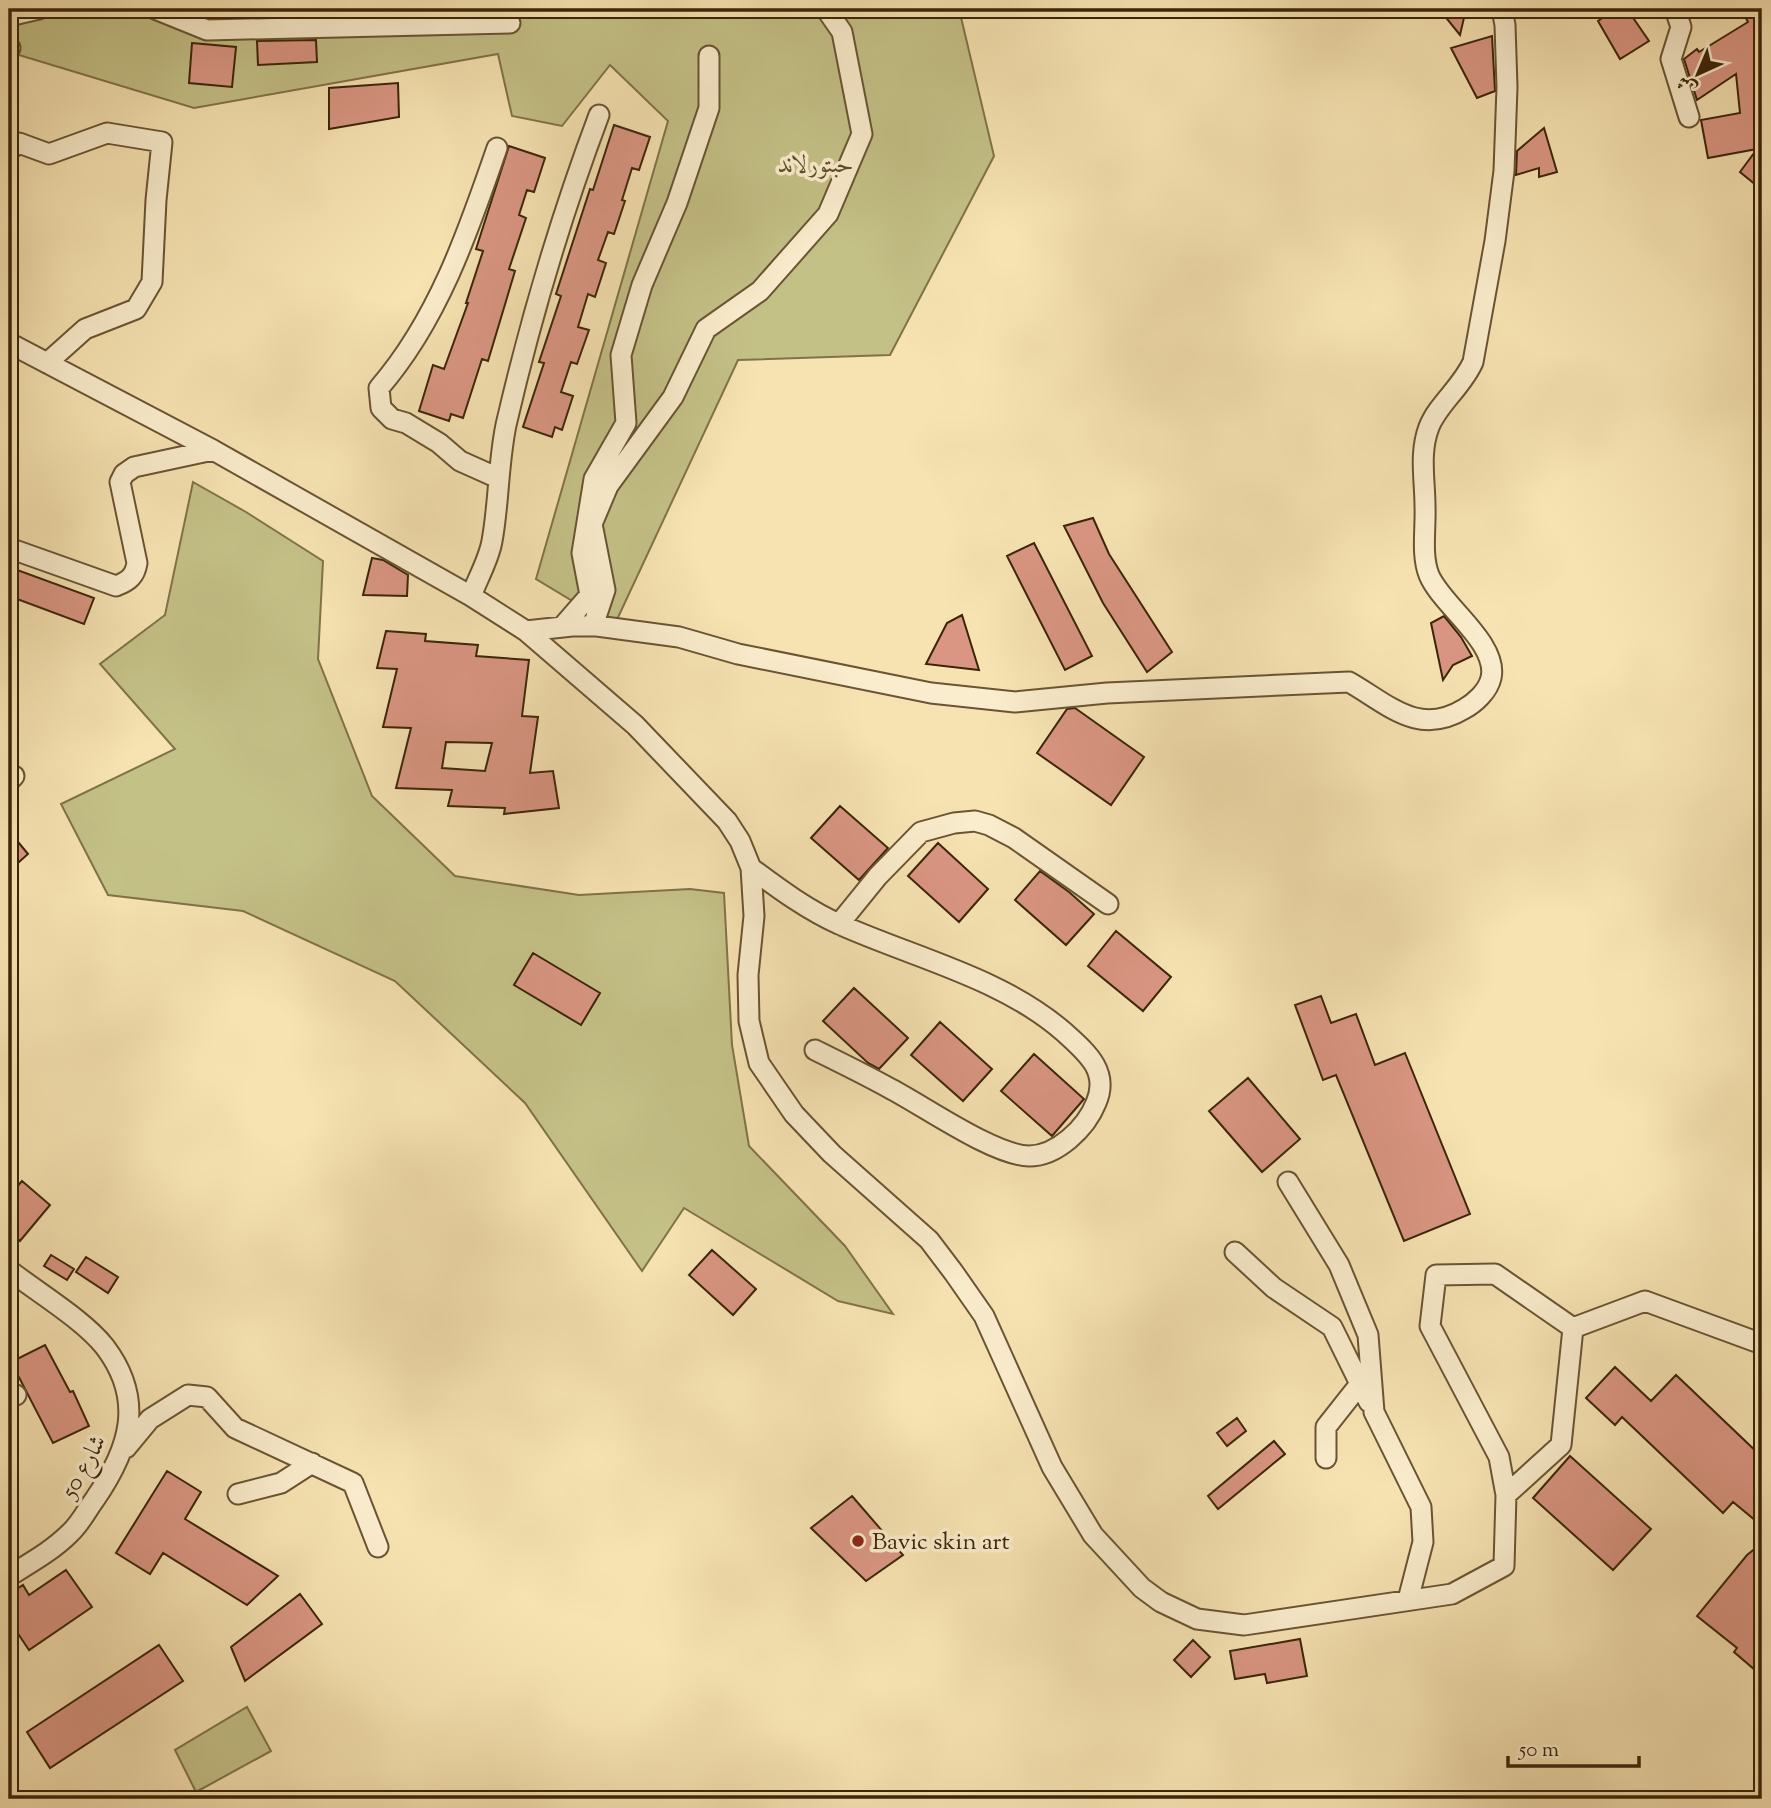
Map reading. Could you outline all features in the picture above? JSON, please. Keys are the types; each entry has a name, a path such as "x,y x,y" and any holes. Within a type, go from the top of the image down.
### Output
{"street":[{"path":"9,16 39,9"},
{"path":"155,9 207,30 510,23"},
{"path":"593,626 605,590 592,524 608,486 673,397 706,329 760,291 828,214 862,134 842,32 826,9"},
{"path":"526,631 593,626 679,637 738,654 931,693 1015,702 1121,693 1349,682 1374,699 1408,716 1429,722 1448,719 1472,704 1491,677 1489,659 1476,635 1437,590 1428,573 1426,504 1422,477 1429,427 1438,411 1466,378 1474,362 1493,253 1504,171 1507,87 1502,9"},
{"path":"1675,9 1681,27 1671,59 1689,117"},
{"path":"562,627 590,595 582,552 594,479 625,423 621,355 642,285 677,203 709,108 709,56"},
{"path":"471,596 492,543 506,428 523,360 575,184 599,115"},
{"path":"9,150 19,143 49,154 107,133 162,142 152,282 136,309 85,329 47,363"},
{"path":"497,148 433,310 415,342 379,388 381,408 392,419 406,423 439,443 460,461 498,478"},
{"path":"9,343 213,450 471,596 526,631 635,725 718,811 740,841 751,868 754,916 748,975 749,1021 759,1063 794,1114 832,1154 922,1233 954,1273 984,1316 1052,1467 1093,1535 1142,1588 1161,1602 1198,1619 1244,1625 1452,1594 1504,1566 1506,1496 1499,1457 1430,1326 1436,1275 1495,1274 1573,1328"},
{"path":"9,548 116,586 125,583 135,575 137,563 120,482 124,474 134,467 213,450"},
{"path":"839,924 878,876 921,832 954,823 975,821 1014,838 1108,904"},
{"path":"751,868 797,900 839,924 991,984 1053,1024 1083,1050 1100,1073 1098,1100 1082,1125 1052,1151 1033,1156 1020,1155 963,1131 816,1050"},
{"path":"1288,1182 1339,1265 1368,1335 1374,1412"},
{"path":"1235,1252 1274,1288 1332,1327 1421,1507 1423,1542 1408,1600"},
{"name":"شارع 50","path":"9,1270 103,1345 121,1372 127,1398 129,1429 123,1451 108,1480 72,1532 40,1558 9,1576"},
{"path":"1573,1328 1645,1301 1762,1344"},
{"path":"1506,1496 1561,1446 1573,1328"},
{"path":"1326,1458 1326,1427 1360,1384"},
{"path":"123,1451 150,1419 188,1395 207,1397 235,1427 353,1483 378,1546"},
{"path":"238,1494 281,1483 312,1463"}],"green space":[{"name":"حبتورلاند","path":"9,9 959,9 994,156 890,355 738,360 614,626 536,579 668,121 610,65 562,126 512,116 498,54 194,108 9,52"},
{"path":"193,482 323,561 318,659 372,796 455,876 579,895 690,889 724,893 732,1045 749,1146 845,1246 893,1314 838,1301 684,1208 642,1271 525,1103 395,981 243,911 108,895 61,804 175,749 100,664 165,615"},
{"path":"247,1707 271,1751 196,1792 175,1750"}],"building":[{"path":"255,9 313,9 314,15 255,17"},
{"path":"1439,9 1466,9 1460,35"},
{"path":"1615,9 1627,9 1649,41 1620,59 1598,21"},
{"path":"1741,9 1762,9 1762,190 1740,172 1757,149 1708,158 1701,120 1740,113 1736,74 1697,100 1684,59 1697,49 1699,52 1748,22"},
{"path":"1492,36 1495,91 1477,98 1451,48"},
{"path":"316,40 317,62 258,65 257,41"},
{"path":"192,43 236,47 232,87 189,83"},
{"path":"398,83 399,117 329,129 329,88"},
{"path":"614,125 650,137 639,170 632,168 614,234 608,232 598,260 606,263 595,297 588,294 578,327 589,330 577,364 571,362 561,392 573,396 562,430 555,427 552,437 523,427 544,363 539,362 561,296 556,294"},
{"path":"1544,128 1557,172 1539,177 1539,168 1516,175 1517,151"},
{"path":"509,146 545,158 534,192 527,190 519,215 526,218 509,269 515,271 488,361 482,359 463,418 451,414 449,421 419,411 433,365 444,369 468,303 483,251 476,249"},
{"path":"1093,518 1109,554 1172,652 1147,672 1103,603 1064,526"},
{"path":"1034,543 1092,656 1065,670 1007,556"},
{"path":"372,558 383,560 408,575 407,596 363,595"},
{"path":"9,567 94,598 84,624 9,596"},
{"path":"962,615 979,670 926,664 947,623"},
{"path":"1444,616 1472,656 1453,665 1443,680 1431,623"},
{"path":"386,631 426,634 425,641 478,645 476,656 529,660 522,716 538,717 530,773 553,771 559,808 504,814 505,808 448,806 452,790 396,788 411,728 383,727 397,669 377,668","holes":["446,742 492,743 485,771 442,768"]},
{"path":"1075,708 1144,757 1111,805 1037,753 1067,709"},
{"path":"840,806 888,848 859,880 811,838"},
{"path":"9,831 28,854 9,871"},
{"path":"938,843 988,889 959,922 908,876"},
{"path":"1040,871 1094,914 1066,945 1015,900"},
{"path":"1116,931 1171,977 1143,1011 1088,966"},
{"path":"533,953 600,993 581,1025 514,985"},
{"path":"854,988 908,1038 879,1069 868,1063 823,1021"},
{"path":"1321,996 1331,1023 1356,1014 1375,1065 1405,1053 1470,1214 1404,1241 1336,1075 1323,1080 1295,1005"},
{"path":"940,1022 992,1069 963,1101 911,1055"},
{"path":"1034,1054 1084,1099 1052,1136 1001,1091"},
{"path":"1248,1078 1300,1139 1262,1172 1209,1111"},
{"path":"22,1181 50,1205 20,1241 9,1231 9,1196"},
{"path":"712,1250 756,1289 733,1315 689,1275"},
{"path":"51,1255 74,1269 67,1280 44,1266"},
{"path":"86,1257 118,1277 108,1293 76,1272"},
{"path":"45,1345 70,1392 73,1391 89,1426 53,1443 11,1362"},
{"path":"1615,1367 1651,1401 1676,1375 1762,1457 1762,1526 1733,1502 1723,1513 1622,1417 1615,1425 1586,1398"},
{"path":"1237,1418 1246,1431 1227,1446 1217,1433"},
{"path":"1274,1441 1285,1454 1218,1509 1208,1496"},
{"path":"1570,1456 1651,1529 1613,1570 1533,1498"},
{"path":"167,1471 201,1492 185,1519 278,1576 247,1605 163,1553 150,1574 116,1553"},
{"name":"Bavic skin art","path":"852,1496 903,1555 866,1581 811,1528"},
{"path":"1762,1543 1762,1676 1734,1652 1737,1648 1697,1616 1747,1555"},
{"path":"66,1570 92,1607 29,1650 9,1620 9,1594 23,1585 29,1595"},
{"path":"300,1594 322,1624 245,1681 231,1647"},
{"path":"1300,1639 1307,1676 1267,1683 1265,1674 1235,1679 1230,1651"},
{"path":"1193,1640 1210,1657 1191,1677 1174,1660"},
{"path":"159,1645 183,1681 50,1768 27,1732"}],"place":[{"name":"Bavic skin art","path":"858,1541"}]}
